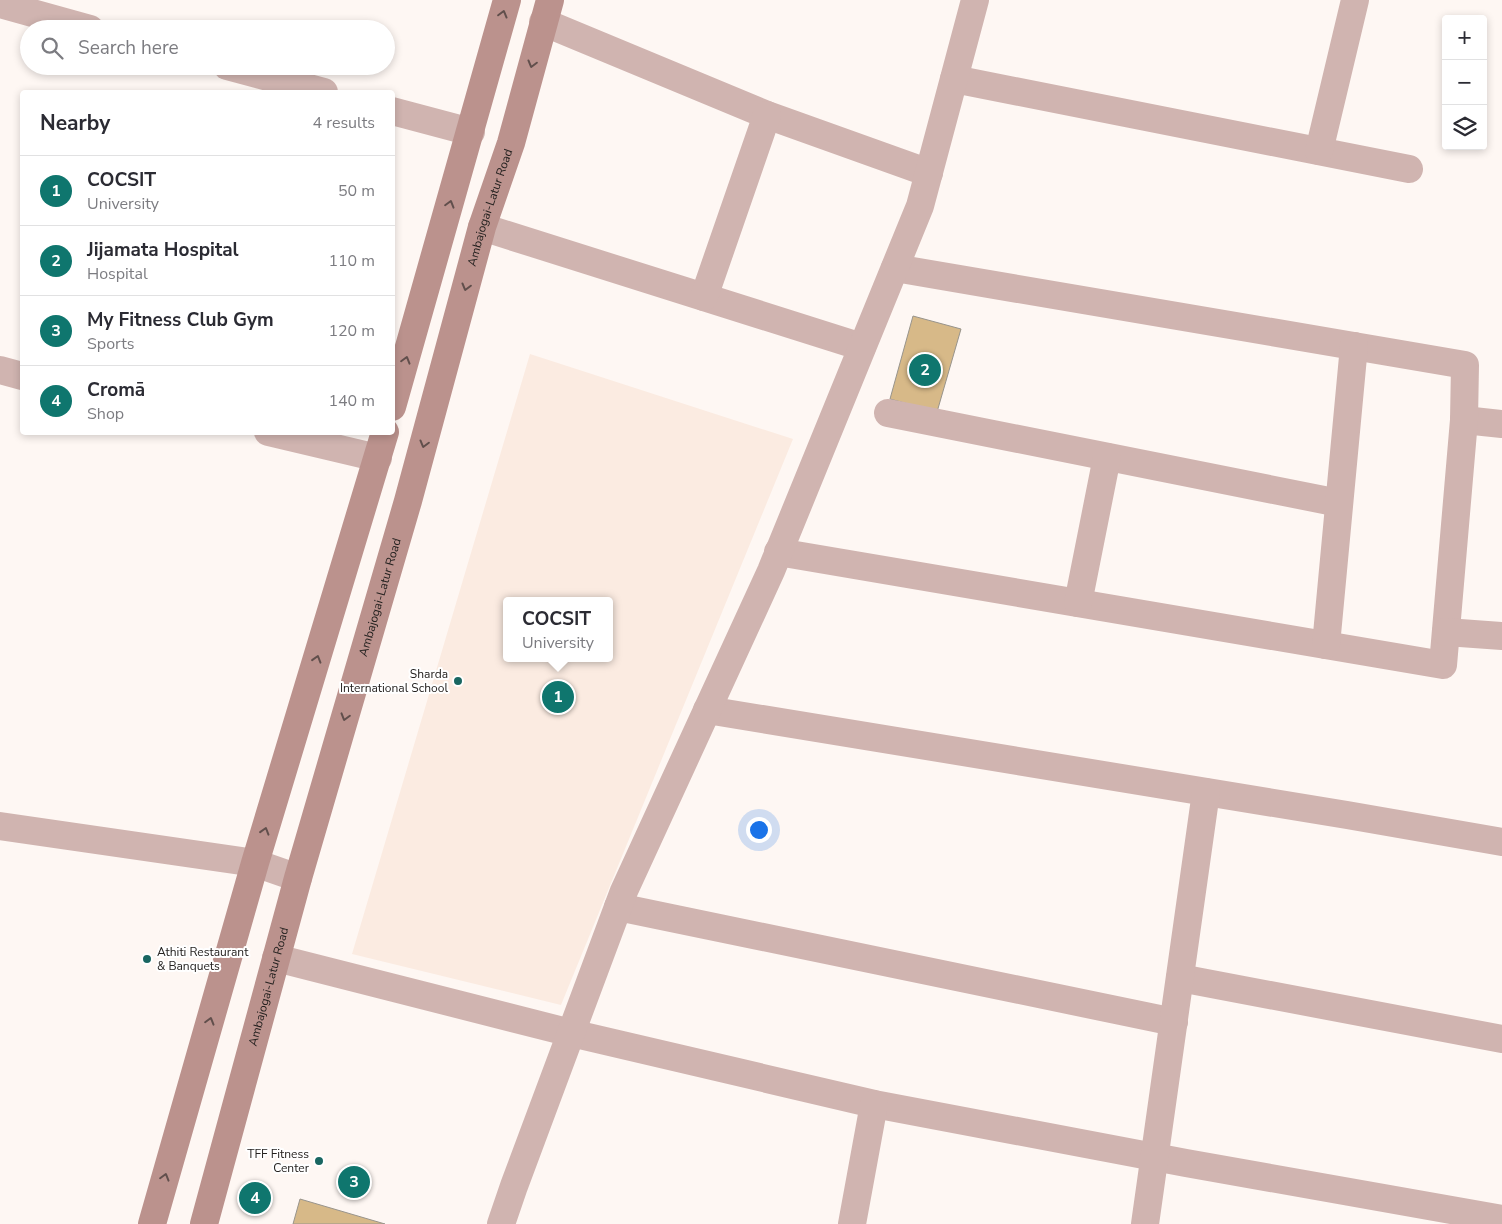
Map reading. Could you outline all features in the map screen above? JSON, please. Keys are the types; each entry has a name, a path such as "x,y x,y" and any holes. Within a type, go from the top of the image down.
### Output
{"main road":[{"path":"395,397 507,0"},
{"name":"Ambajogai-Latur Road","path":"204,1224 298,878 408,501 482,227 511,143 546,11"},
{"path":"152,1224 256,863 382,445"}],"street":[{"path":"501,1224 624,890 778,552 920,206 975,0"},
{"path":"1320,151 1356,0"},
{"path":"0,4 58,20"},
{"path":"546,11 767,115 929,173"},
{"path":"261,75 317,90"},
{"path":"954,79 1409,169"},
{"path":"395,112 471,132"},
{"path":"704,297 767,115"},
{"path":"482,227 862,347"},
{"path":"778,552 1443,665 1464,420 1465,365 895,268"},
{"path":"1326,645 1354,346"},
{"path":"0,370 20,375"},
{"path":"888,413 1339,503"},
{"path":"1464,420 1502,424"},
{"path":"294,435 382,445"},
{"path":"1078,603 1107,457"},
{"path":"1446,632 1502,636"},
{"path":"707,710 1502,842"},
{"path":"1146,1224 1206,792"},
{"path":"0,826 256,863 298,878"},
{"path":"618,907 1174,1022"},
{"path":"276,958 571,1033 874,1104 1502,1219"},
{"path":"1180,978 1502,1039"},
{"path":"852,1224 874,1104"}],"shaded area":[{"path":"530,354 793,439 561,1005 352,954"}],"building":[{"path":"913,316 961,329 937,412 890,399"},
{"path":"300,1199 385,1224 293,1224"}],"place":[{"name":"Jijamata Hospital","path":"925,370"},
{"name":"Sharda International School","path":"458,681"},
{"name":"COCSIT","path":"558,697"},
{"name":"Athiti Restaurant & Banquets","path":"147,959"},
{"name":"TFF Fitness Center","path":"319,1161"},
{"name":"My Fitness Club Gym","path":"354,1182"},
{"name":"Cromā","path":"255,1198"}]}
